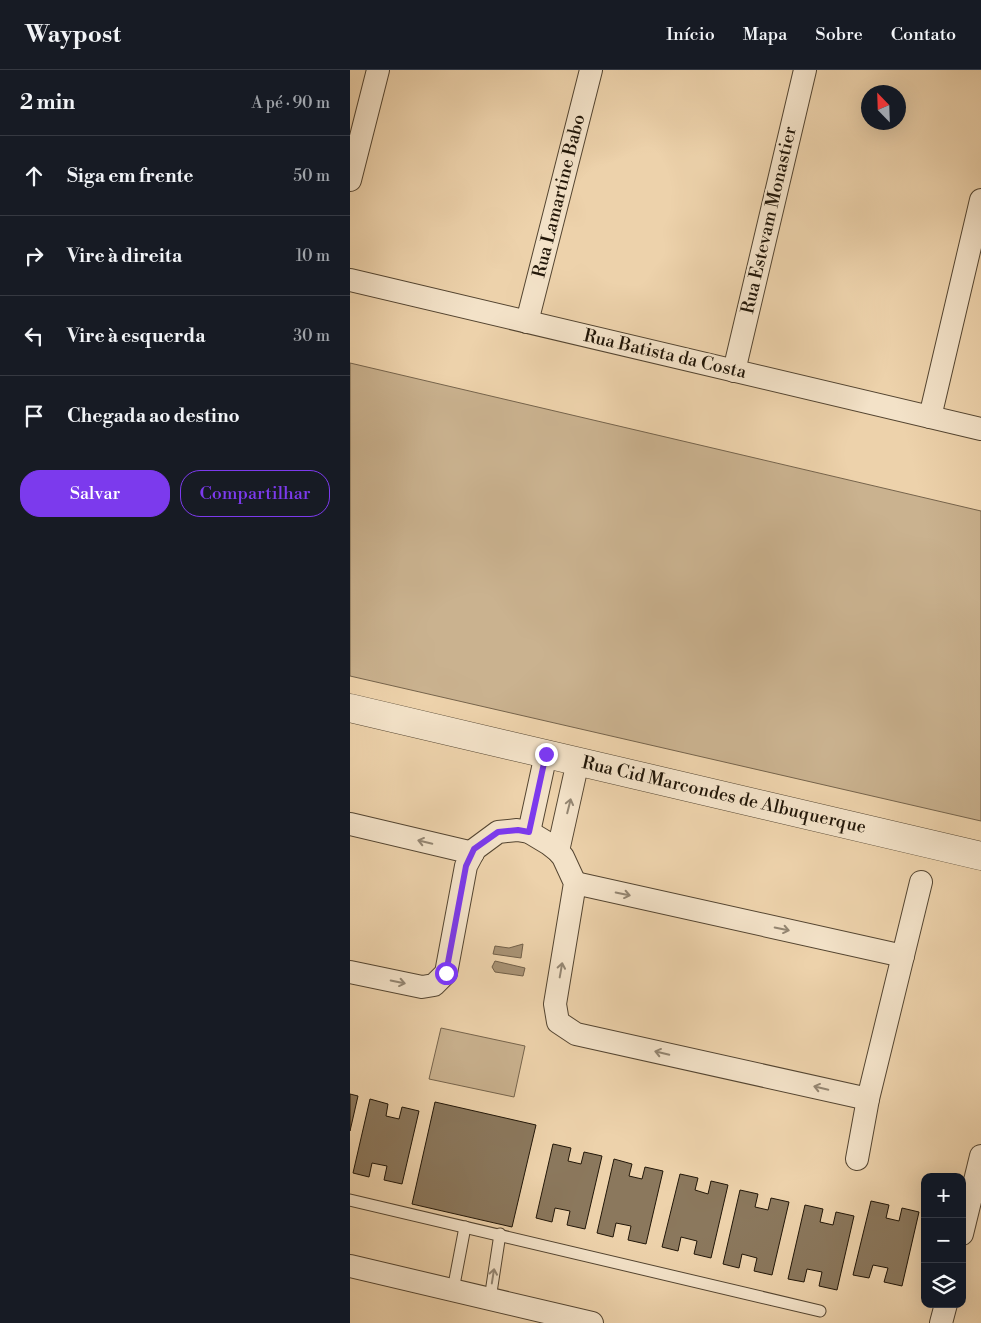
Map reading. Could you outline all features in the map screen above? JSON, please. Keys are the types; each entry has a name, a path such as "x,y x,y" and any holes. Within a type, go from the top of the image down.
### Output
{"street":[{"path":"350,180 378,70"},
{"name":"Rua Lamartine Babo","path":"528,322 591,70"},
{"name":"Rua Estevam Monastier","path":"734,371 805,70"},
{"path":"930,417 981,200"},
{"name":"Rua Batista da Costa","path":"350,280 981,429"},
{"name":"Rua Cid Marcondes de Albuquerque","path":"350,708 981,856"},
{"path":"529,832 546,754"},
{"path":"558,851 578,761"},
{"path":"350,824 473,853"},
{"path":"350,972 422,988 434,985 446,973 466,866 474,849 498,832 518,830 529,832 558,851 563,857 575,883 555,1004 558,1022 576,1034 868,1099"},
{"path":"857,1159 868,1099 921,882"},
{"path":"575,883 903,956"},
{"path":"966,1218 981,1156"},
{"path":"350,1266 592,1323"},
{"path":"941,1323 945,1308"}],"lane":[{"path":"350,1200 820,1311"},
{"path":"453,1290 465,1227"},
{"path":"490,1299 500,1234"}],"shaded area":[{"path":"350,363 981,511 981,821 350,676"},
{"path":"523,944 521,958 493,954 495,946 509,948"},
{"path":"495,961 525,968 523,976 495,972 492,967"},
{"path":"441,1028 525,1046 514,1097 429,1079"}],"building":[{"path":"350,1094 358,1096 350,1131"},
{"path":"370,1099 388,1104 386,1116 399,1119 402,1107 419,1111 402,1184 384,1180 387,1166 372,1163 369,1177 353,1173"},
{"path":"435,1102 536,1125 512,1227 412,1204"},
{"path":"553,1144 571,1148 568,1161 581,1164 584,1152 602,1156 585,1229 567,1225 570,1211 555,1208 552,1222 536,1218"},
{"path":"614,1159 632,1164 629,1176 642,1179 645,1167 663,1171 646,1244 628,1240 631,1226 616,1223 613,1237 597,1233"},
{"path":"680,1174 698,1178 695,1190 708,1194 711,1181 728,1185 711,1258 694,1254 697,1241 681,1237 678,1251 662,1247"},
{"path":"740,1190 758,1194 755,1207 768,1210 771,1198 789,1202 772,1275 754,1271 757,1258 742,1254 739,1268 723,1264"},
{"path":"871,1201 889,1205 886,1218 899,1221 902,1208 919,1212 902,1286 884,1282 888,1268 873,1265 869,1278 853,1275"},
{"path":"805,1205 823,1209 820,1222 833,1225 836,1212 854,1216 837,1290 819,1286 822,1272 807,1269 804,1282 788,1279"}],"route":[{"path":"446,973 466,866 474,849 498,832 518,830 529,832 546,754"}]}
